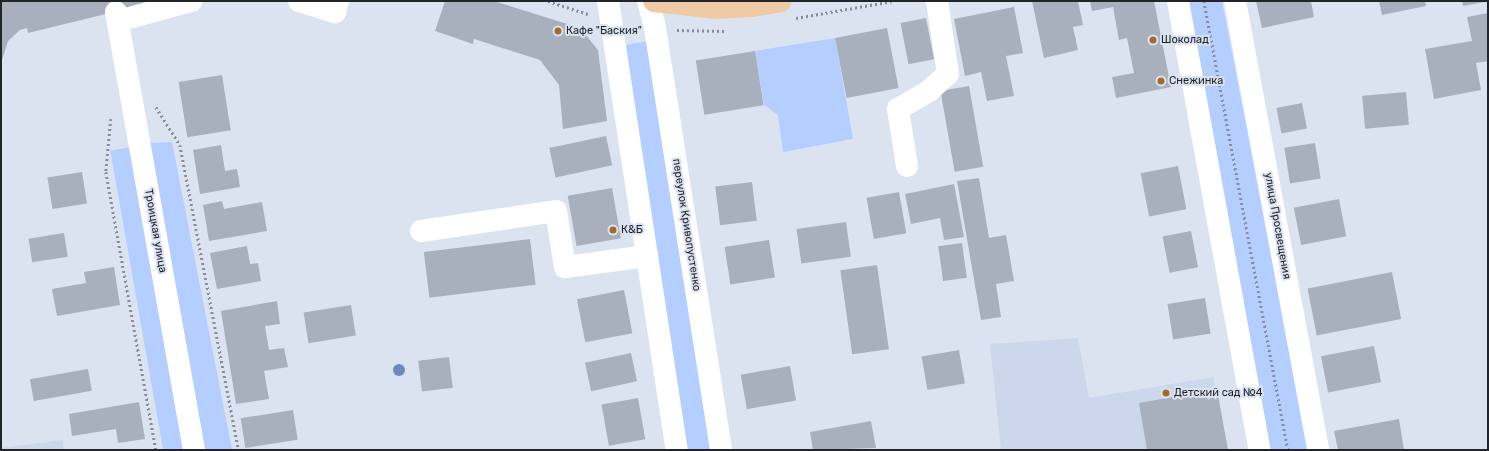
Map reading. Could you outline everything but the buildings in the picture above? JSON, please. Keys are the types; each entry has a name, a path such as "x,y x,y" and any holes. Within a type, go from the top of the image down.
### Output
{"main road":[{"path":"654,1 715,8 753,6 786,10"}],"street":[{"name":"Троицкая улица","path":"191,1 117,17 194,450"},
{"path":"300,1 335,12 338,1"},
{"path":"608,1 677,450"},
{"name":"переулок Кривопустенко","path":"648,1 656,36 720,450"},
{"path":"907,166 898,109 929,91 948,74 937,1"},
{"path":"1178,1 1260,450"},
{"name":"улица Просвещения","path":"1236,1 1318,450"},
{"path":"421,231 556,211 565,267 647,256"}],"path":[{"path":"786,10 892,1"},
{"path":"1204,1 1288,450"},
{"path":"152,100 180,145 239,450"},
{"path":"112,115 106,172 156,450"}],"shaded area":[{"path":"1185,1 1222,1 1309,450 1265,450"},
{"path":"835,38 853,139 783,152 778,115 764,105 755,51"},
{"path":"650,41 715,450 685,450 621,46"},
{"path":"172,142 232,450 205,450 149,143"},
{"path":"131,147 184,450 163,450 110,151"},
{"name":"Детский сад №4","path":"1078,338 1089,398 1213,377 1228,450 1001,450 990,344"},
{"path":"63,440 64,450 1,450 1,448"}],"place":[{"name":"Кафе \"Баския\"","path":"558,31"},
{"name":"Шоколад","path":"1153,40"},
{"name":"Снежинка","path":"1161,81"},
{"name":"К&Б","path":"613,230"},
{"name":"Детский сад №4","path":"1166,393"}]}
